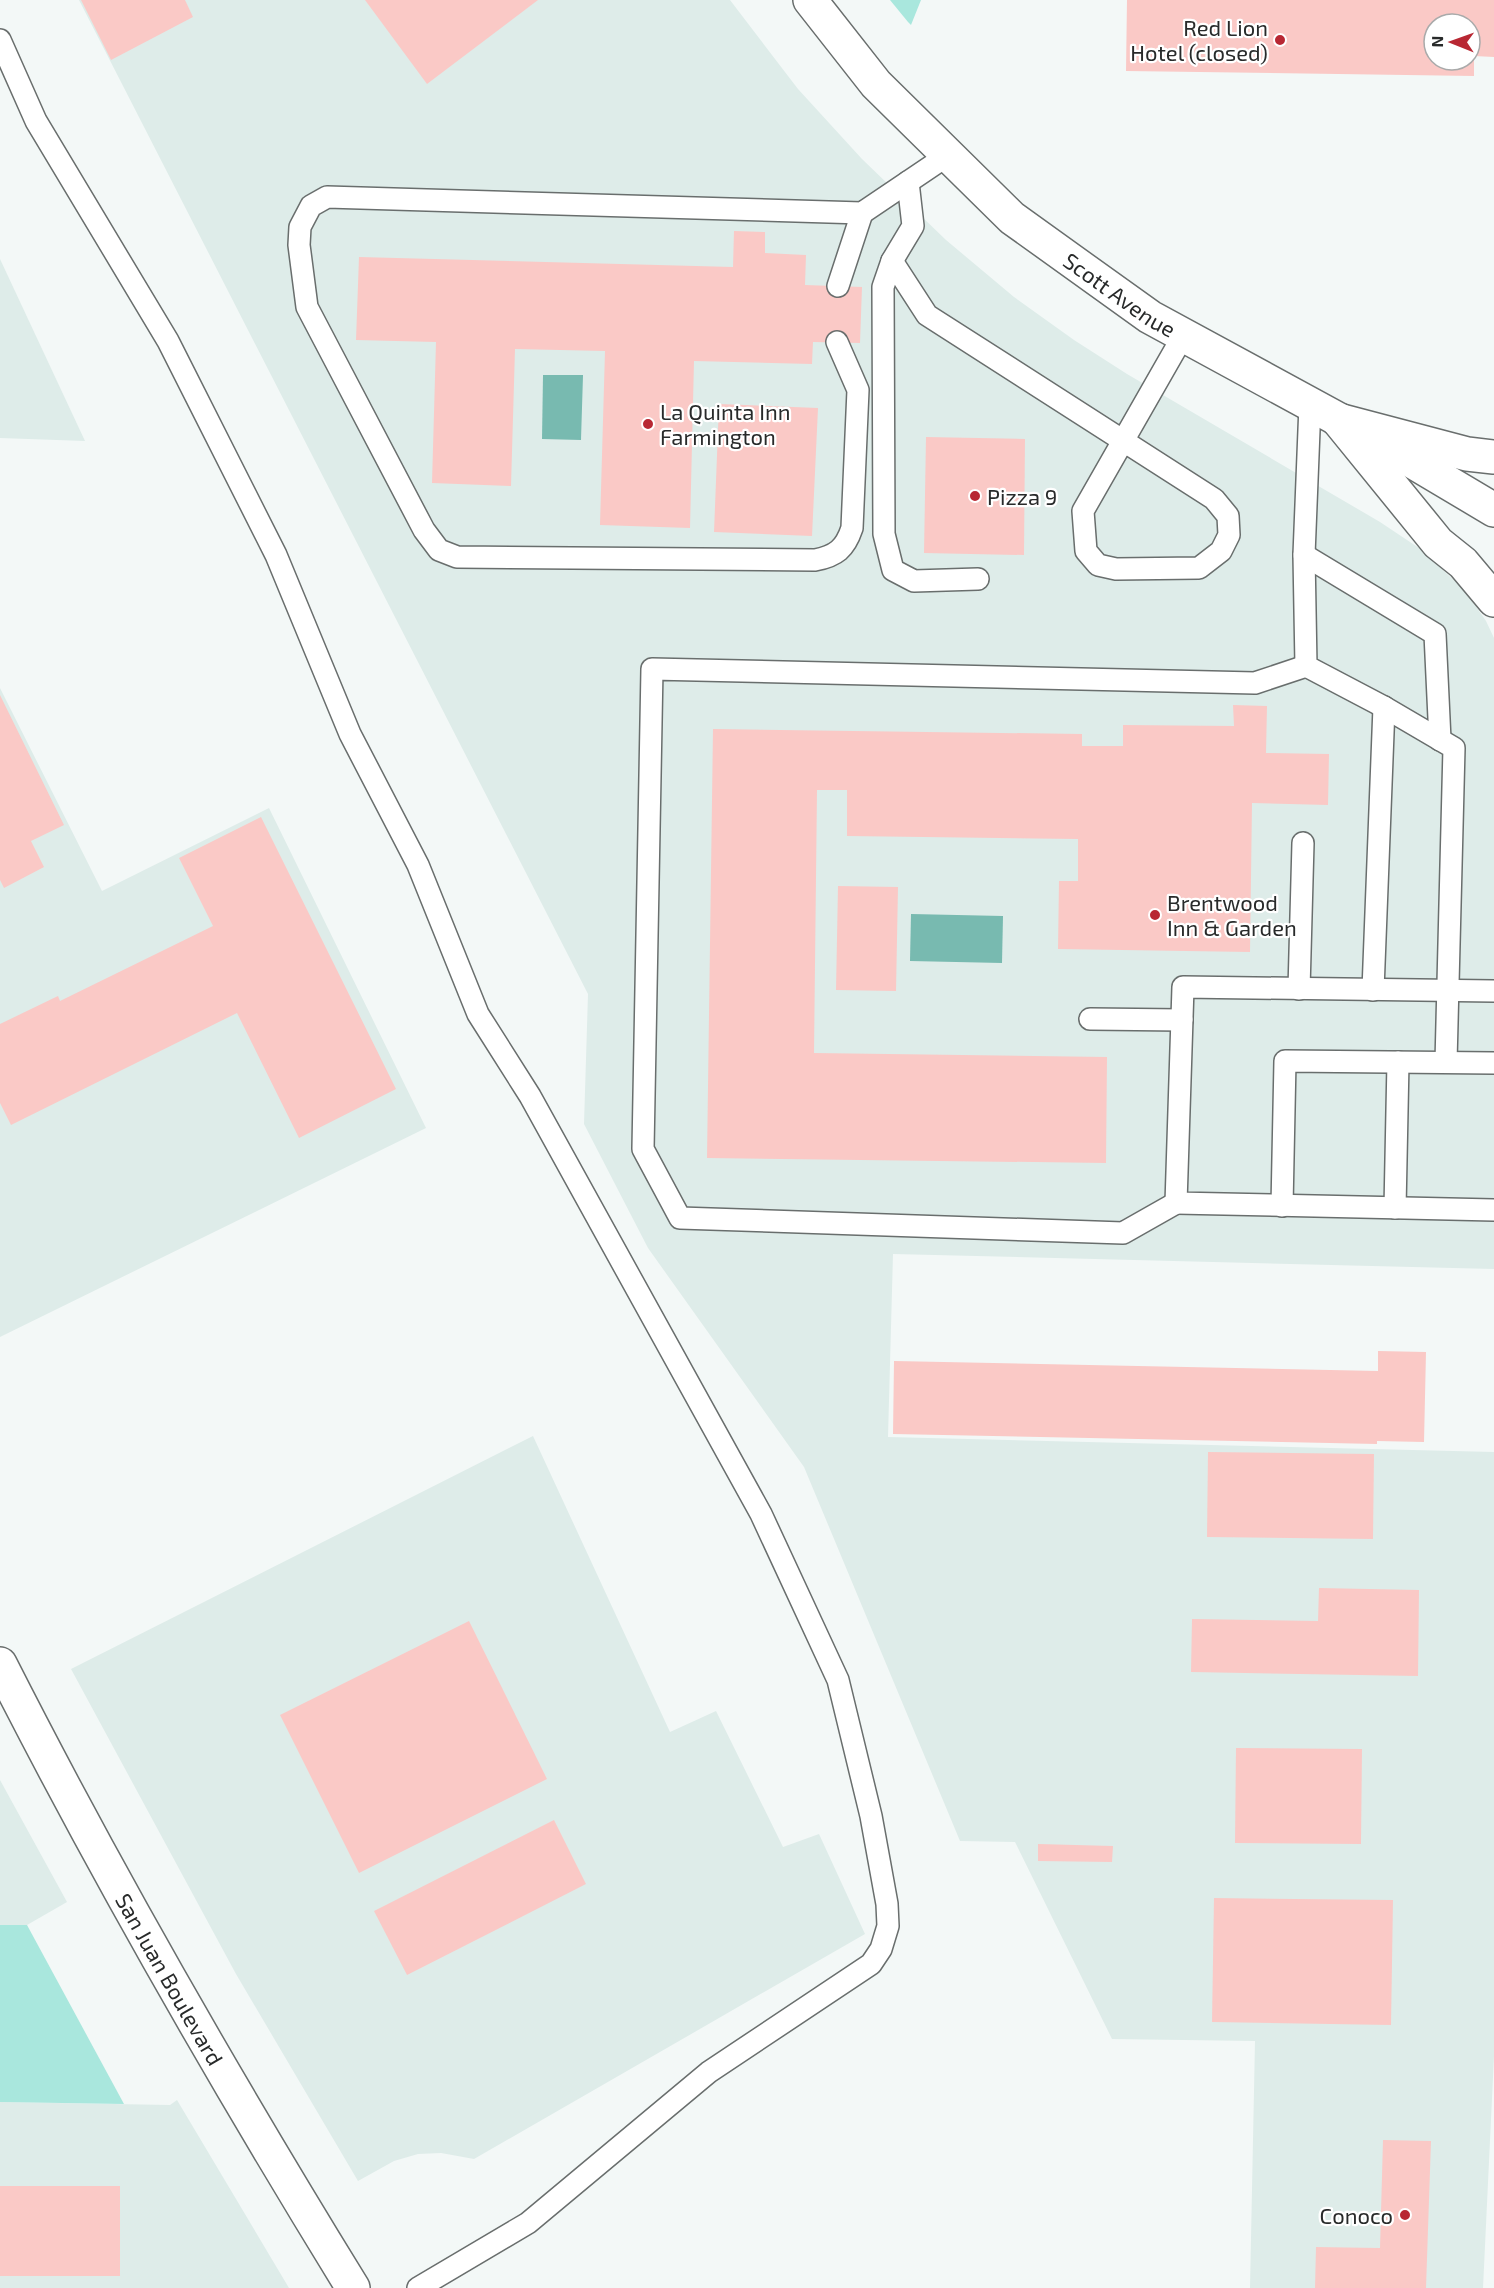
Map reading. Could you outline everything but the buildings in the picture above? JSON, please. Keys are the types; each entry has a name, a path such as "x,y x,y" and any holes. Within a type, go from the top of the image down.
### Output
{"main road":[{"name":"Scott Avenue","path":"810,0 876,84 1012,218 1150,318 1324,412 1494,510"},
{"path":"1324,412 1467,454 1494,458"},
{"path":"1324,412 1438,543 1463,563 1494,600"},
{"name":"San Juan Boulevard","path":"0,1664 82,1823 277,2164 353,2288"}],"lane":[{"path":"0,40 36,121 168,341 276,555 350,734 418,865 478,1014 530,1096 761,1514 838,1680 871,1816 885,1893 888,1926 881,1948 871,1964 709,2072 528,2223 418,2288"},
{"path":"837,342 858,390 852,528 846,545 832,556 815,560 457,557 438,550 424,530 307,307 299,245 300,227 310,206 327,197 862,213 948,154"},
{"path":"908,182 913,226 892,261 883,287 884,534 893,570 914,581 978,579"},
{"path":"838,286 862,213"},
{"path":"892,261 927,315 1123,440 1214,499 1228,516 1228,535 1221,551 1199,568 1116,569 1098,565 1086,551 1083,511 1123,440 1183,336"},
{"path":"1306,666 1304,555 1324,412"},
{"path":"1304,555 1434,634 1440,740"},
{"path":"1446,1062 1454,748 1384,707 1306,666 1255,683 652,669 643,1149 680,1218 1123,1233 1176,1203 1494,1210"},
{"path":"1373,990 1384,707"},
{"path":"1299,989 1303,843"},
{"path":"1176,1203 1183,987 1494,991"},
{"path":"1090,1019 1182,1020"},
{"path":"1282,1206 1285,1061 1494,1063"},
{"path":"1395,1208 1398,1062"}],"shaded area":[{"path":"79,0 730,0 798,89 862,159 946,240 1014,297 1127,374 1380,522 1422,550 1466,592 1486,621 1494,638 1494,1269 893,1254 888,1437 1494,1452 1494,2056 1483,2288 1250,2288 1255,2041 1112,2039 1015,1842 960,1841 804,1467 648,1248 584,1124 588,994"},
{"path":"890,0 921,0 911,25 908,22"},
{"path":"0,259 85,441 0,438"},
{"path":"543,375 583,375 581,440 542,439"},
{"path":"0,688 102,891 269,808 426,1128 0,1337"},
{"path":"911,914 1003,916 1002,963 910,961"},
{"path":"533,1436 670,1732 716,1711 783,1847 819,1834 865,1934 474,2159 441,2153 418,2154 394,2161 358,2181 236,1974 71,1669"},
{"path":"0,1780 67,1902 27,1925 0,1925"},
{"path":"0,1925 27,1925 124,2104 0,2102"},
{"path":"177,2100 289,2288 0,2288 0,2102 170,2105"}],"place":[{"name":"Red Lion Hotel (closed)","path":"1280,40"},
{"name":"La Quinta Inn Farmington","path":"648,424"},
{"name":"Pizza 9","path":"975,496"},
{"name":"Brentwood Inn & Garden","path":"1155,915"},
{"name":"Conoco","path":"1405,2215"}]}
